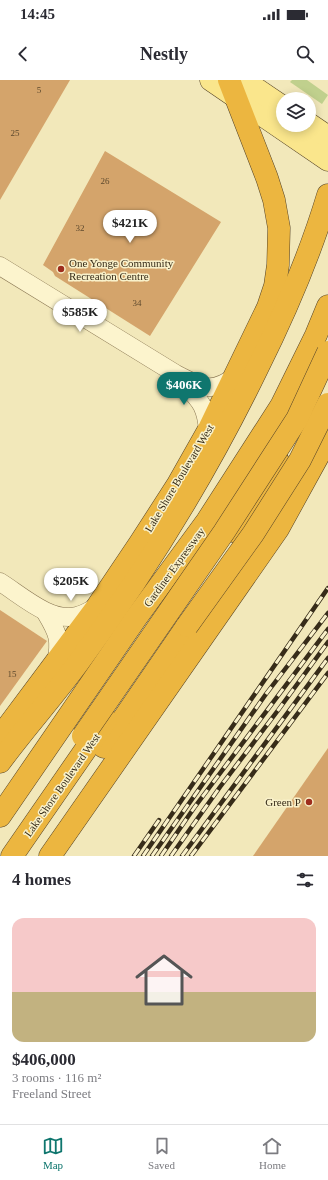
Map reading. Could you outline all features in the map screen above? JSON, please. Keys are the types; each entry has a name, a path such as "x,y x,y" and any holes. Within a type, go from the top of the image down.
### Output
{"highway":[{"name":"Lake Shore Boulevard West","path":"0,737 97,607 178,484 208,431 236,376 268,307 275,286 278,265 279,228 268,178 236,86"},
{"path":"0,762 77,663 137,578 194,487 232,420 272,339 300,276 328,195"},
{"path":"136,618 164,559 199,506 267,381 305,296 328,238"},
{"name":"Gardiner Expressway","path":"0,816 136,618 208,521 281,406 316,335 328,306"},
{"name":"Lake Shore Boulevard West","path":"12,856 264,492 299,418 328,342"},
{"name":"Gardiner Expressway","path":"0,853 228,525 297,419 328,352"},
{"path":"31,856 187,626 253,534 300,460 328,404"},
{"path":"50,856 278,530 328,438"},
{"path":"184,664 221,592 264,492"}],"main road":[{"path":"211,80 236,86 276,104"},
{"path":"236,86 328,160"},
{"path":"316,129 328,137"}],"street":[{"path":"0,266 176,374 200,386 213,388 226,383 236,376"},
{"path":"176,374 206,412 208,431"},
{"path":"0,582 46,613 72,617 78,616 97,607"},
{"path":"46,613 55,628 59,646 56,663"}],"green space":[{"path":"292,80 307,80 328,95 322,104 316,100 316,92 305,92 290,82"}],"building":[{"path":"0,80 70,80 0,200"},
{"path":"105,151 221,222 150,336 55,276 53,272 43,265"},
{"path":"0,610 47,641 0,706"},
{"name":"Green P","path":"328,748 328,856 253,856"}],"railway":[{"path":"143,856 328,588"},
{"path":"152,856 266,694 328,613"},
{"path":"161,856 194,808 328,629"},
{"path":"171,856 220,787 328,642"},
{"path":"182,856 328,658"},
{"path":"191,856 328,673"},
{"path":"134,856 159,820"}],"place":[{"name":"One Yonge Community Recreation Centre","path":"61,269"},
{"name":"Green P","path":"309,802"}]}
